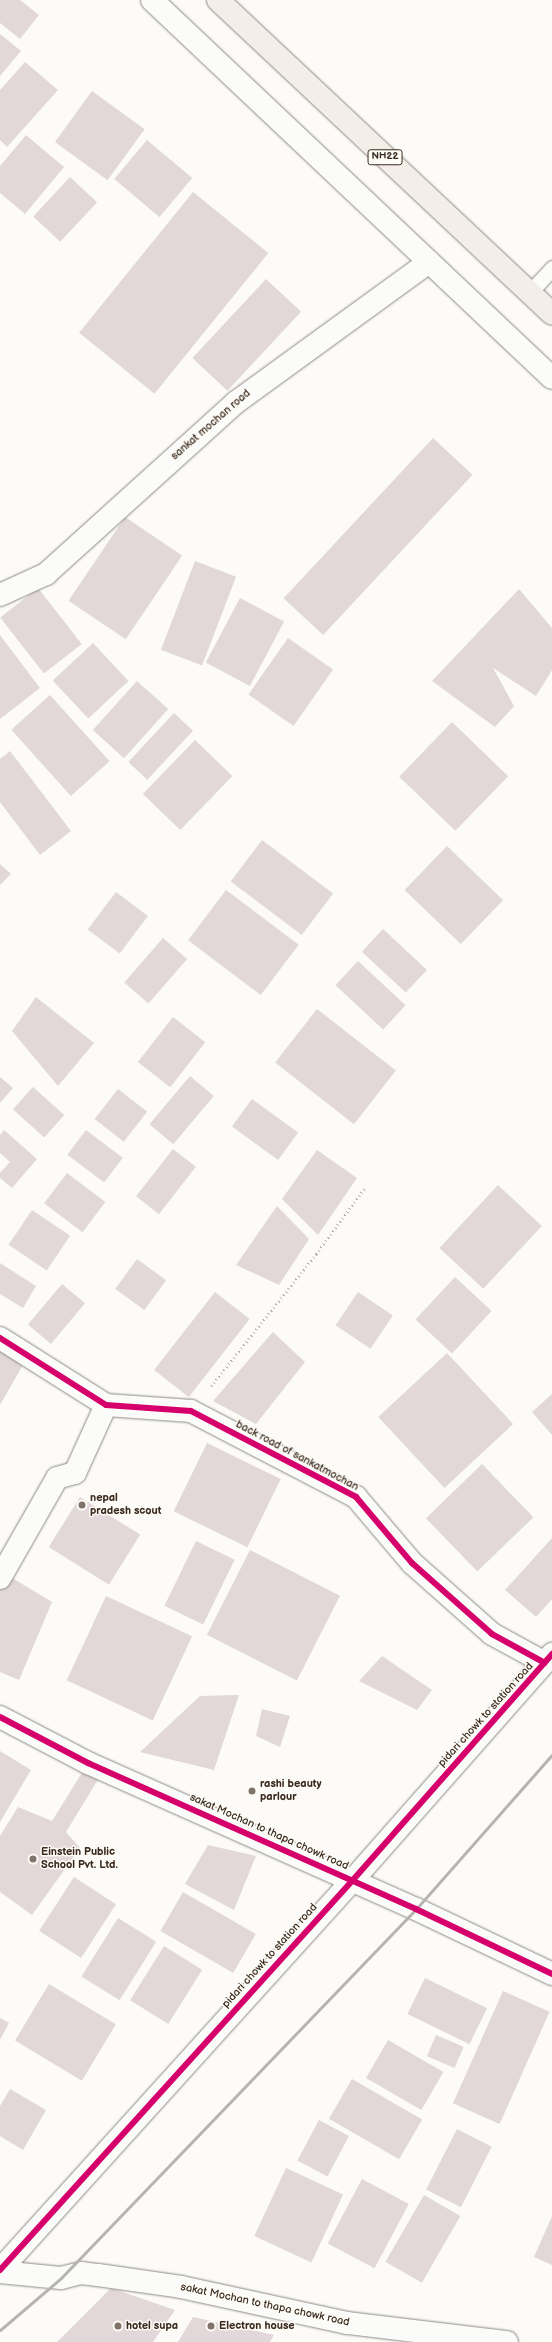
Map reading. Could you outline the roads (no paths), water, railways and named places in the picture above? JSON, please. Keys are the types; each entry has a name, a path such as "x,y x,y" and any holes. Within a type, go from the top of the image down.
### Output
{"highway":[{"name":"NH22","path":"218,0 552,314"}],"street":[{"path":"152,0 552,378"},
{"name":"sankat mochan road","path":"0,594 46,574 235,402 429,262"},
{"name":"back road of sankatmochan","path":"0,1338 106,1405 191,1411 356,1497 412,1563 492,1634 549,1659"},
{"path":"0,1578 57,1478 75,1473 106,1405"},
{"name":"pidari chowk to station road","path":"0,2271 352,1881 549,1659"},
{"name":"sakat Mochan to thapa chowk road","path":"0,1717 88,1763 416,1909 552,1974"},
{"name":"sakat Mochan to thapa chowk road","path":"0,2271 61,2278 81,2273 98,2275 181,2287 347,2323 507,2342"}],"lane":[{"path":"530,292 552,268"}],"railway":[{"path":"0,2330 61,2278 416,1909 552,1755"}],"place":[{"name":"nepal pradesh scout","path":"82,1505"},
{"name":"rashi beauty parlour","path":"252,1791"},
{"name":"Einstein Public School Pvt. Ltd.","path":"33,1859"},
{"name":"hotel supa","path":"118,2326"},
{"name":"Electron house","path":"211,2326"}]}
